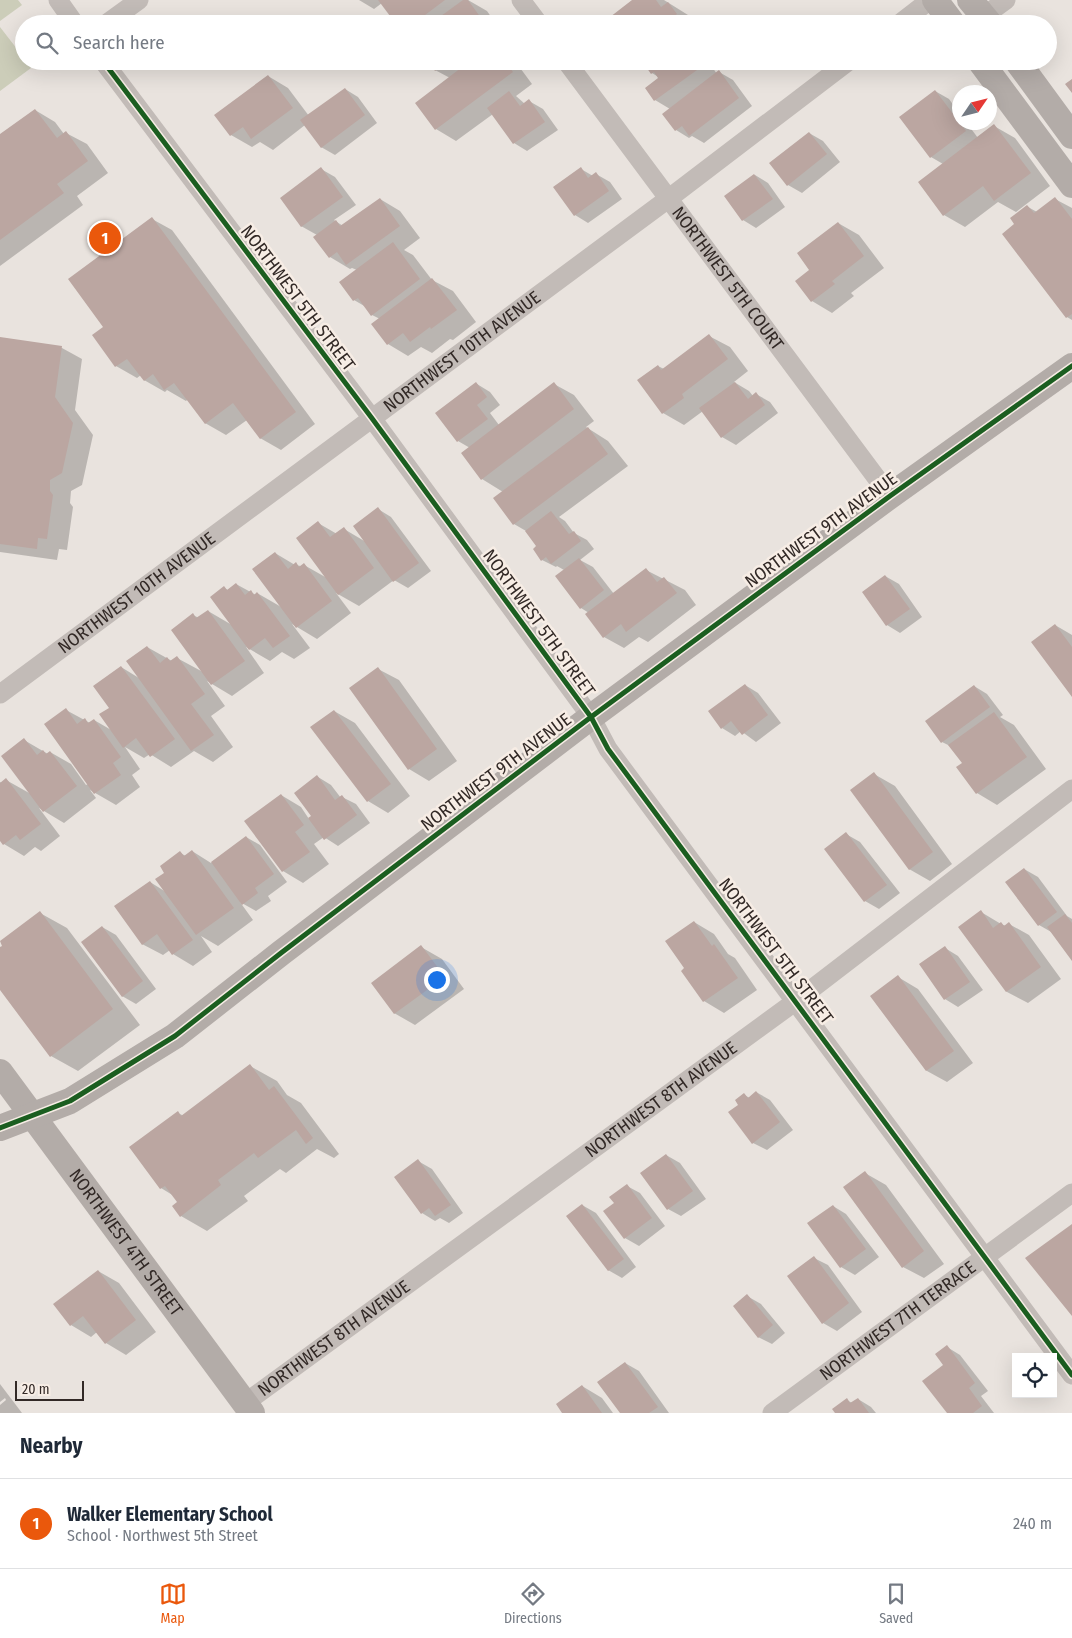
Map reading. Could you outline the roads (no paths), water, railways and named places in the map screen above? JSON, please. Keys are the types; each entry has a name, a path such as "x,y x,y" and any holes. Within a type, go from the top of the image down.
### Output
{"main road":[{"path":"935,0 946,15"},
{"path":"987,70 1072,185"},
{"path":"1024,70 1072,136"},
{"name":"NORTHWEST 9TH AVENUE","path":"0,1128 70,1101 175,1036 591,717 890,496 1072,366"},
{"name":"NORTHWEST 4TH STREET","path":"0,1072 248,1408"}],"street":[{"path":"58,0 69,15"},
{"path":"118,15 139,0"},
{"path":"521,0 532,15"},
{"path":"911,15 930,0"},
{"path":"981,13 1006,0"},
{"name":"NORTHWEST 5TH STREET","path":"110,70 371,417 591,717 608,750 986,1256 1072,1375"},
{"name":"NORTHWEST 5TH COURT","path":"573,70 890,496"},
{"name":"NORTHWEST 10TH AVENUE","path":"0,694 371,417 668,199 837,70"},
{"name":"NORTHWEST 8TH AVENUE","path":"248,1408 796,1001 1072,790"},
{"name":"NORTHWEST 7TH TERRACE","path":"772,1413 1072,1193"}],"place":[{"name":"Walker Elementary School","path":"105,238"}]}
